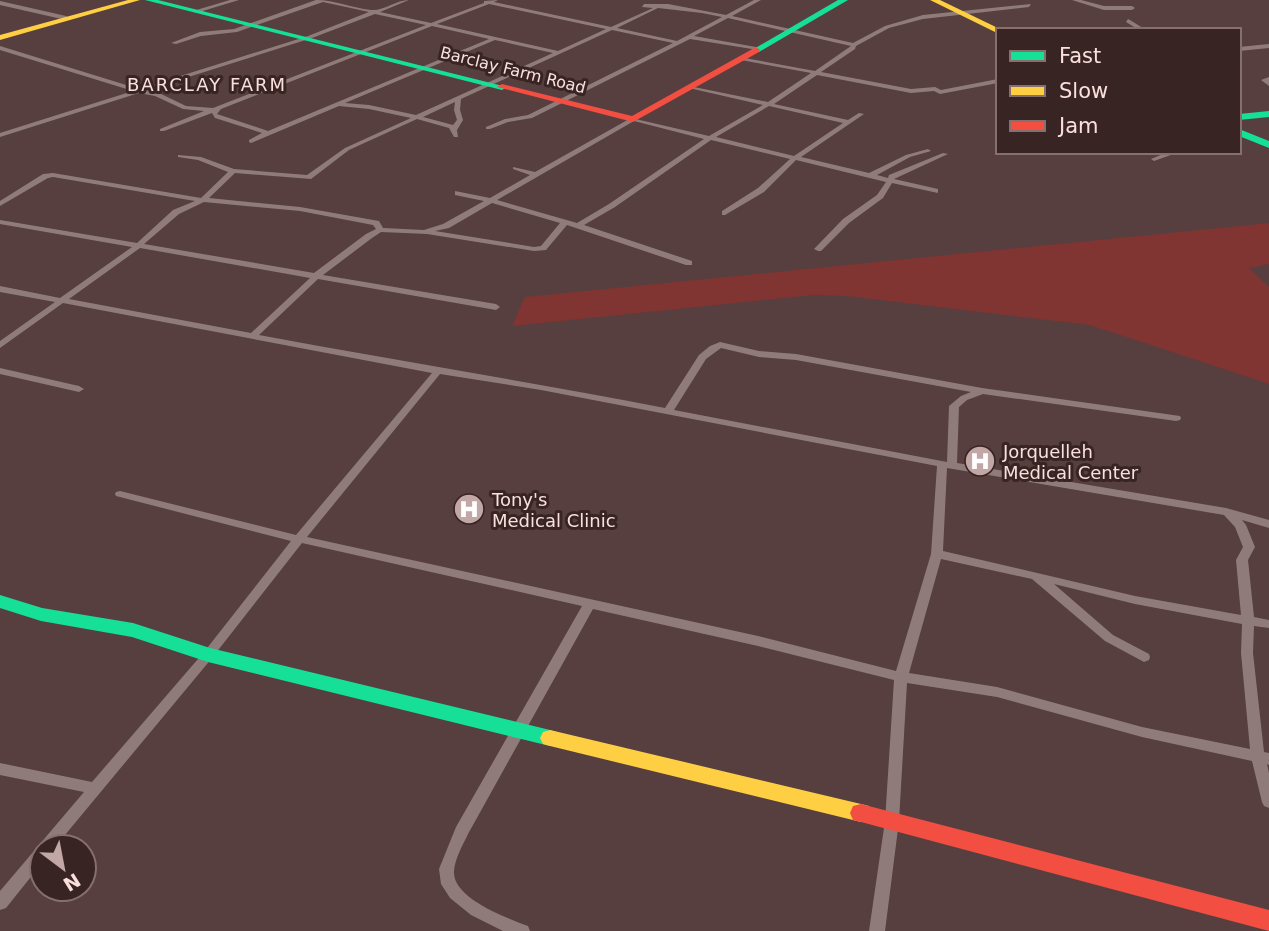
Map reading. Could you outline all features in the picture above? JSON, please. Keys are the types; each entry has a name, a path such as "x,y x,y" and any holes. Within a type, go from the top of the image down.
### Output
{"main road":[{"path":"0,38 127,0"},
{"path":"0,38 136,0"},
{"name":"Barclay Farm Road","path":"149,0 310,37 633,118"},
{"path":"633,118 844,0"},
{"path":"934,0 996,29"},
{"path":"1241,128 1269,114"},
{"path":"1241,130 1269,145"},
{"path":"0,601 41,614 133,630 208,655 892,821 1269,921"}],"street":[{"path":"197,11 236,0"},
{"path":"174,43 200,34 235,31 322,0 430,26 558,52"},
{"path":"0,135 310,37 406,0"},
{"path":"477,0 492,1 677,42"},
{"path":"504,134 488,128 507,120 530,117 758,0"},
{"path":"1075,0 1104,8 1132,8"},
{"path":"162,130 492,1"},
{"path":"0,3 66,18"},
{"path":"578,226 618,204 659,171 769,104 854,45 887,27 923,17 1029,5"},
{"path":"644,6 668,6 854,45"},
{"path":"180,156 200,158 233,172 308,177 347,149 659,7"},
{"path":"1128,21 1140,28"},
{"path":"689,37 756,49"},
{"path":"251,141 493,39"},
{"path":"1241,49 1269,46"},
{"path":"0,48 139,92 157,94 185,108 216,110"},
{"path":"741,58 919,91 948,90 996,80"},
{"path":"691,87 848,122"},
{"path":"338,105 417,118 455,133 460,120 458,98"},
{"path":"216,110 214,114 217,117 268,133"},
{"path":"725,213 761,190 794,159 861,114"},
{"path":"424,232 446,226 633,118 935,191"},
{"path":"868,176 916,153 928,151"},
{"path":"818,248 846,221 880,197 890,181 904,170 945,154"},
{"path":"1154,159 1170,154"},
{"path":"515,168 535,174"},
{"path":"0,345 138,246 176,212 203,200 233,172"},
{"path":"0,204 49,176 203,200 300,209 376,222 380,230"},
{"path":"458,193 565,222 689,263"},
{"path":"0,222 496,307"},
{"path":"254,335 315,278 380,230 424,232 534,249 543,247 565,222"},
{"path":"0,289 668,411 947,465 1226,512 1269,524"},
{"path":"668,411 702,357 720,345 759,354 796,357 982,391 1176,418"},
{"path":"0,371 79,389"},
{"path":"58,833 208,655 299,539 438,371"},
{"path":"877,931 892,821 901,677 937,554 954,407 954,397 939,382"},
{"path":"954,407 964,398 982,391"},
{"path":"120,494 299,539 758,641 901,677 997,692 1142,732 1263,758"},
{"path":"1226,512 1240,525 1249,547 1242,560 1248,619 1247,653 1269,802"},
{"path":"937,554 1135,600 1269,624"},
{"path":"1036,576 1109,638 1144,657"},
{"path":"522,931 494,922 470,905 450,888 446,873 461,832 589,604"},
{"path":"0,769 94,789"},
{"path":"0,903 28,869"}],"shaded area":[{"path":"1269,223 1269,264 1249,268 1269,287 1269,384 1090,325 847,296 813,295 512,326 525,297"}],"traffic: fast":[{"path":"149,0 502,87"},
{"path":"756,50 844,0"},
{"path":"1241,117 1269,114"},
{"path":"1241,133 1269,145"},
{"path":"0,601 41,614 133,630 208,655 550,738"}],"traffic: slow":[{"path":"0,38 136,0"},
{"path":"934,0 996,29"},
{"path":"550,738 861,813"}],"traffic: jam":[{"path":"502,87 633,119 756,50"},
{"path":"861,813 1269,921"}],"place":[{"name":"Jorquelleh Medical Center","path":"980,461"},
{"name":"Tony's Medical Clinic","path":"469,509"}],"district":[{"name":"BARCLAY FARM","path":"207,84"}]}
